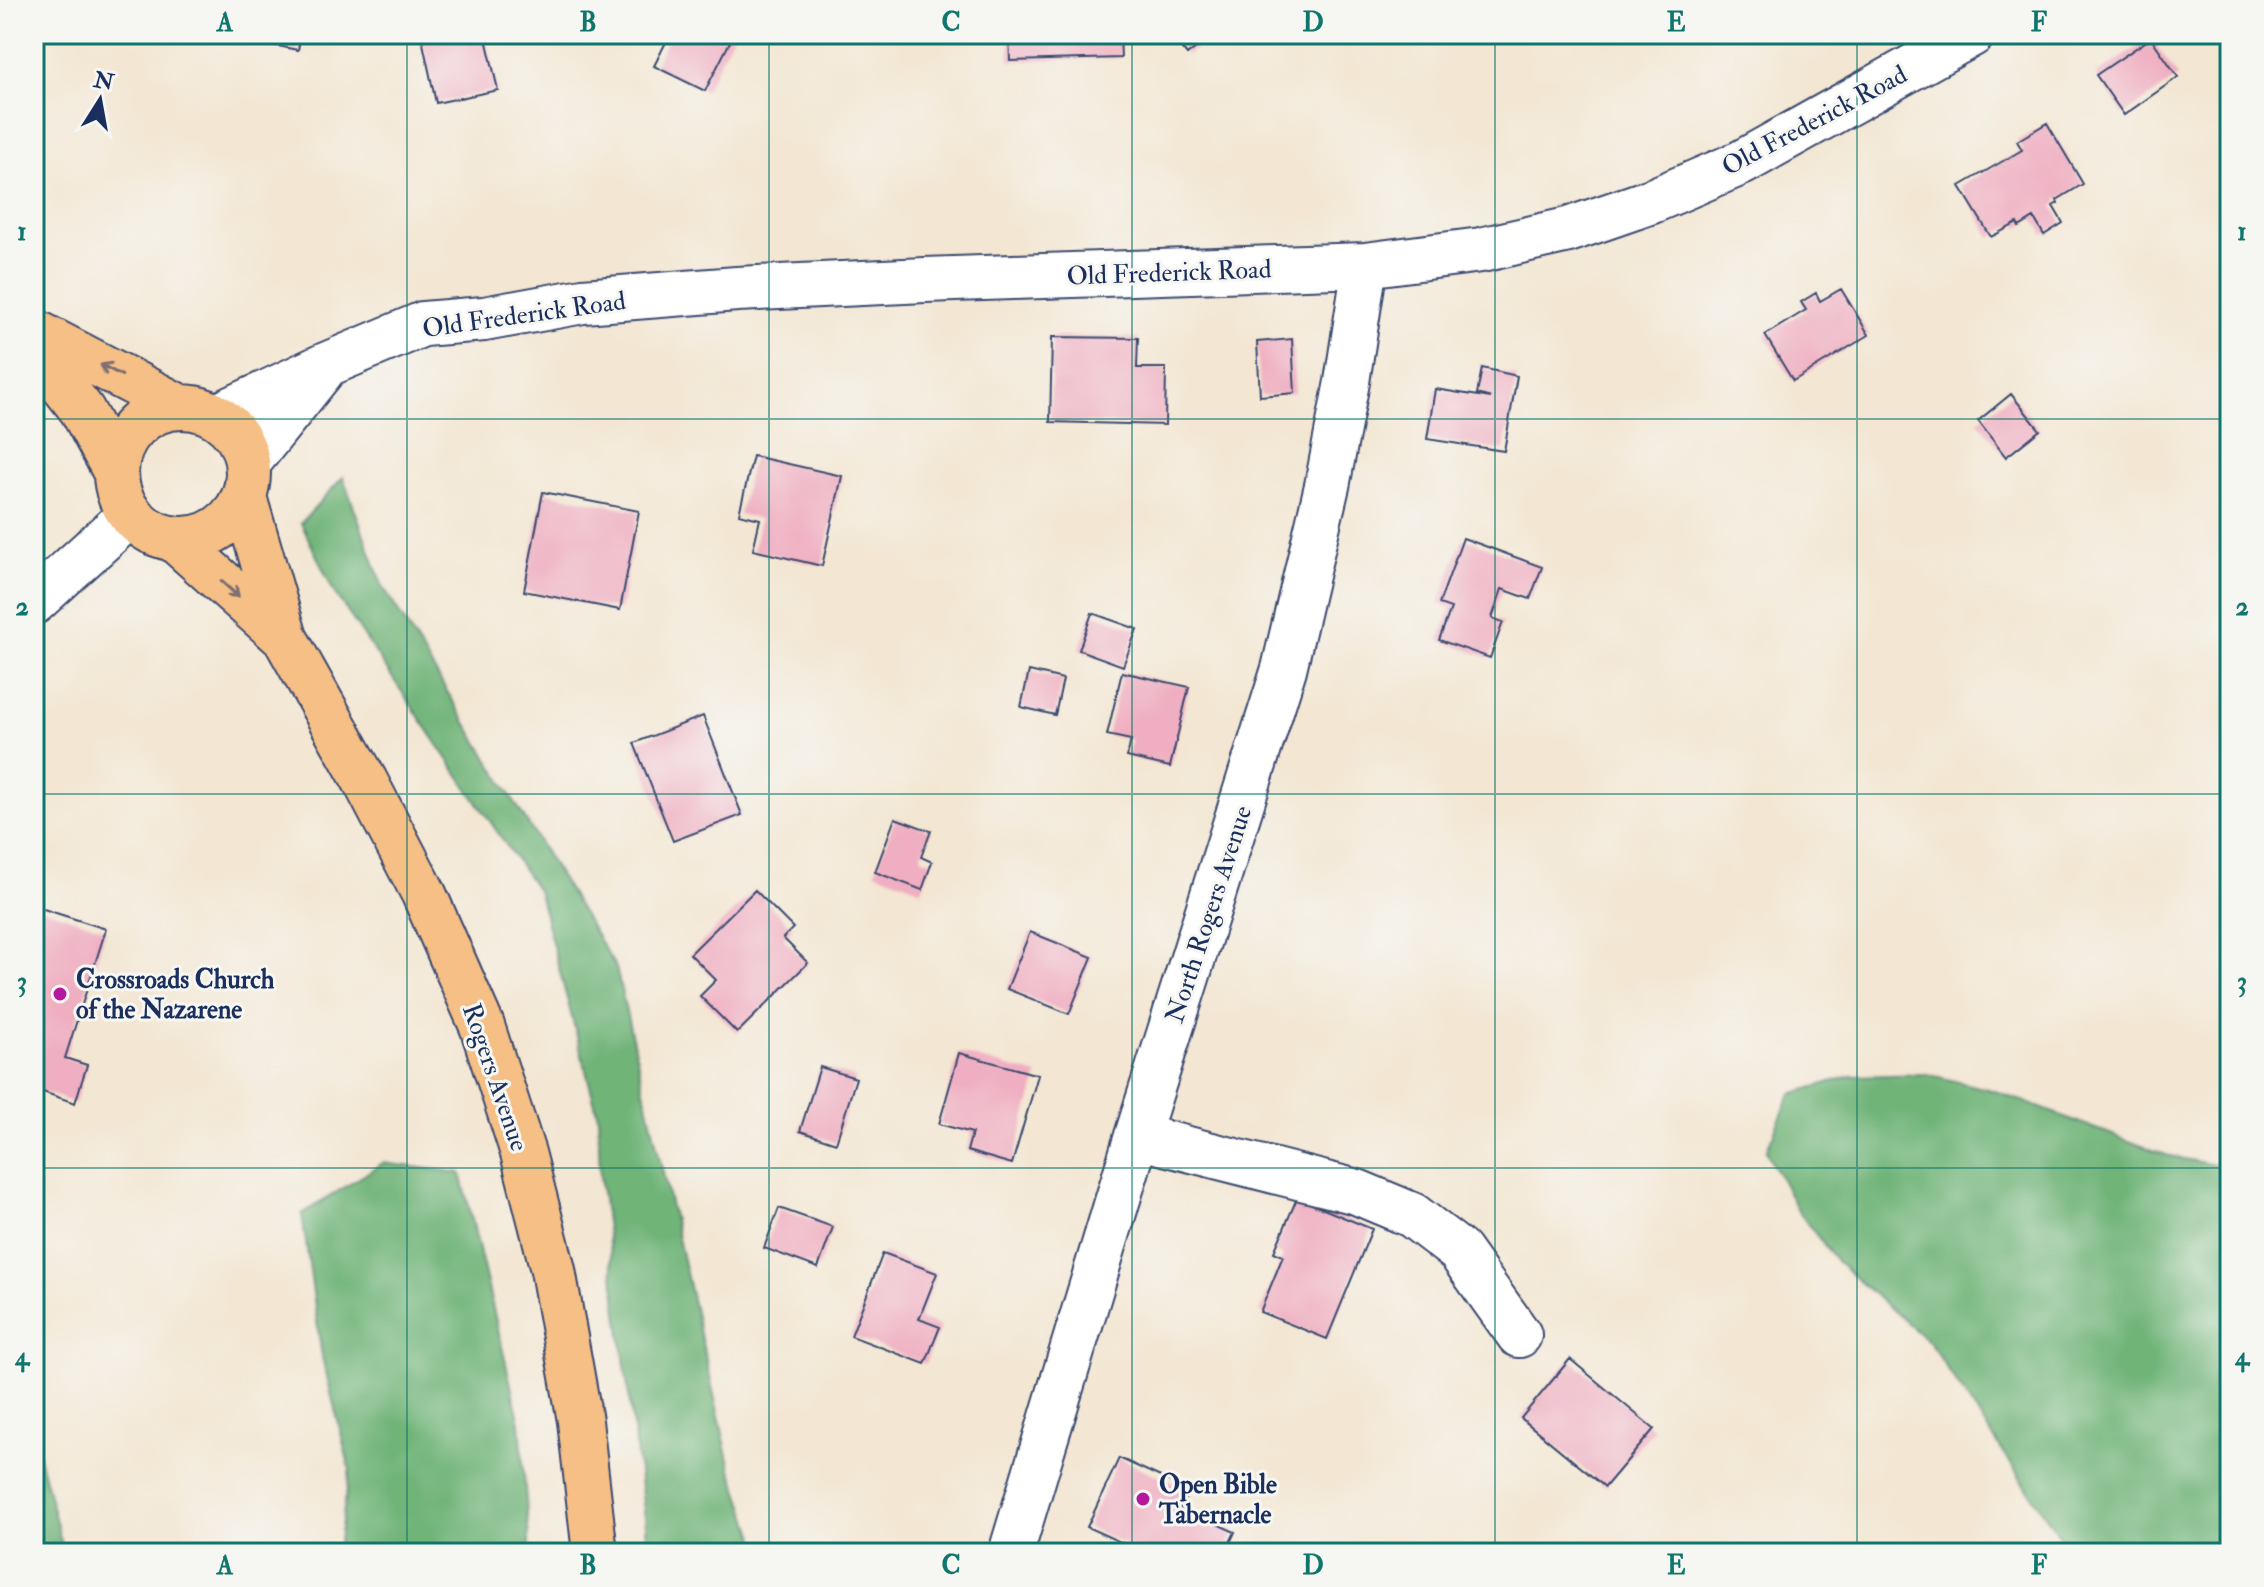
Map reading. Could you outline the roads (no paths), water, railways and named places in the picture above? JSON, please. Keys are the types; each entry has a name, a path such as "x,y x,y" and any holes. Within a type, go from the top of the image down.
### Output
{"main road":[{"path":"34,331 199,412 231,429 243,445 246,480 236,513 224,525 192,539 175,540 143,527 130,515 117,487 115,471 121,446 135,426 156,412 199,412"},
{"path":"34,349 82,410 115,471"},
{"name":"Rogers Avenue","path":"246,480 285,638 424,894 482,1026 523,1153 553,1270 580,1421 595,1553"},
{"name":"Rogers Avenue","path":"175,540 285,638"}],"street":[{"name":"Old Frederick Road","path":"199,412 328,364 423,324 484,319 583,301 737,289 909,281 1365,265 1481,250 1568,230 1652,201 1741,163 1972,34"},
{"name":"North Rogers Avenue","path":"1011,1553 1137,1136 1284,669 1327,486 1365,265"},
{"name":"Old Frederick Road","path":"246,480 328,364"},
{"path":"34,602 130,515"},
{"path":"1137,1136 1357,1192 1412,1215 1459,1251 1519,1335"}],"place":[{"name":"Crossroads Church of the Nazarene","path":"60,994"},
{"name":"Open Bible Tabernacle","path":"1143,1499"}]}
